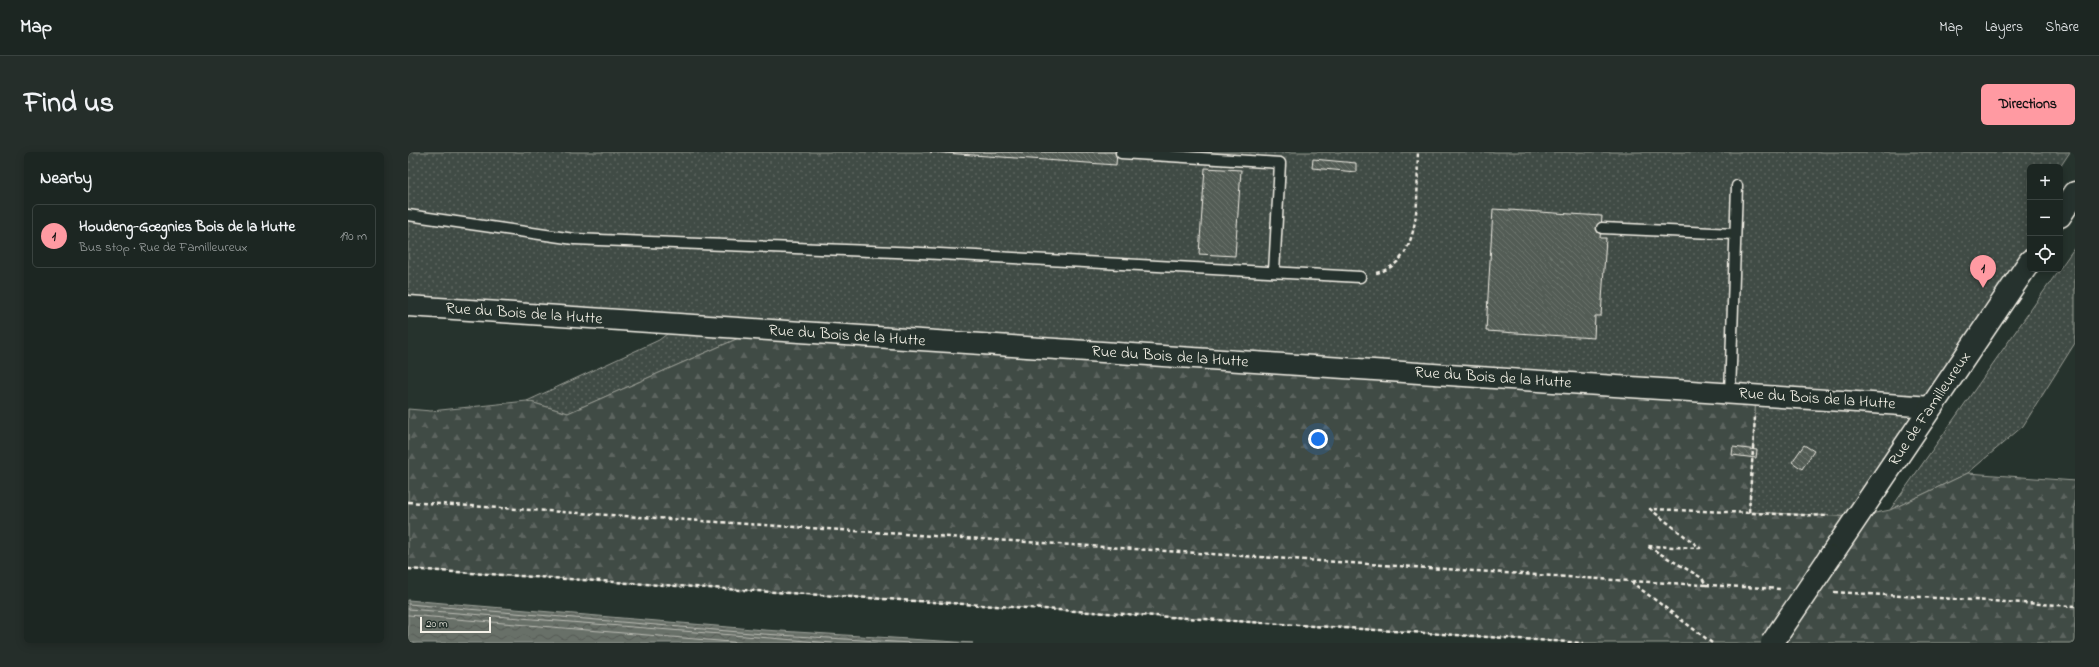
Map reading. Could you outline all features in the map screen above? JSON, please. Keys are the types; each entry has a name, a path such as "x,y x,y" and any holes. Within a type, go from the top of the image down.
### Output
{"street":[{"path":"2063,211 2075,193"},
{"name":"Rue de Familleureux","path":"1772,643 2027,266"},
{"name":"Rue du Bois de la Hutte","path":"408,306 1932,407"}],"lane":[{"path":"1121,153 1280,163 1274,272"},
{"path":"1730,394 1737,186"},
{"path":"408,215 574,239 921,252 1360,277"},
{"path":"1602,228 1735,234"}],"path":[{"path":"1360,277 1393,267 1407,252 1415,224 1418,152"},
{"path":"1749,512 1756,395"},
{"path":"408,502 1784,590"},
{"path":"1706,585 1702,578 1647,546 1700,548 1650,509 1856,517"},
{"path":"408,569 1584,643"},
{"path":"1630,581 1712,643"},
{"path":"1832,592 2075,606"}],"green space":[{"path":"408,152 2070,152 2062,164 2027,164 2027,265 1856,517 1749,512 1756,396 757,330 568,413 527,401 659,340 679,325 408,306"},
{"path":"2075,247 2075,343 2023,426 1968,473 1890,510 2057,272 2063,272 2063,264"},
{"path":"757,330 1756,395 1749,512 1856,517 1890,510 1968,473 2075,481 2075,643 1584,643 408,569 408,409 431,411 527,401 568,413"}],"water":[{"path":"408,600 764,630 973,643 408,643"}],"building":[{"path":"930,152 1117,152 1116,165"},
{"path":"1313,159 1356,163 1356,172 1312,168"},
{"path":"1205,168 1241,170 1235,256 1199,254"},
{"path":"1493,209 1602,216 1600,238 1606,238 1601,316 1595,316 1594,338 1486,331"},
{"path":"1804,445 1814,451 1802,469 1792,462"},
{"path":"1733,447 1757,450 1756,458 1732,455"}],"place":[{"name":"Houdeng-Gœgnies Bois de la Hutte","path":"1983,288"}]}
